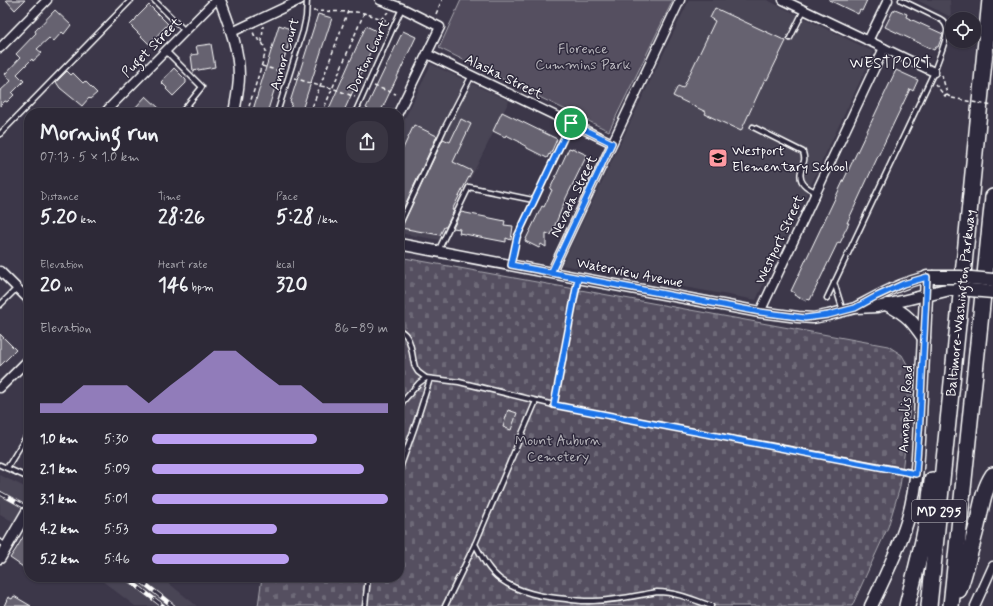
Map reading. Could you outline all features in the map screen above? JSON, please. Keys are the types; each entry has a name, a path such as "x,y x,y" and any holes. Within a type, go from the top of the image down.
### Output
{"highway":[{"name":"Baltimore-Washington Parkway","path":"929,606 949,417 988,4"},
{"name":"Baltimore-Washington Parkway","path":"952,606 993,197"},
{"path":"992,203 993,207"},
{"path":"907,606 926,528 933,472 949,417"},
{"path":"952,606 966,570 985,494 993,475"}],"main road":[{"name":"Waterview Avenue","path":"930,277 960,276 993,280"},
{"name":"Annapolis Road","path":"871,606 897,550 909,512 916,474 924,338 930,277"},
{"name":"Waterview Avenue","path":"929,294 950,289 993,292"},
{"path":"888,305 909,317 924,338"}],"street":[{"path":"0,48 47,0"},
{"name":"Puget Street","path":"109,108 216,0"},
{"path":"220,0 232,32 237,57 239,76 235,108"},
{"path":"232,32 300,0"},
{"path":"380,0 402,8 440,27 401,108"},
{"name":"Nevada Street","path":"551,273 680,0"},
{"path":"783,0 938,72"},
{"path":"868,40 888,0"},
{"name":"Westport Street","path":"760,312 884,48"},
{"name":"Alaska Street","path":"427,54 612,143"},
{"name":"Waterview Avenue","path":"404,245 760,312 805,318 820,317 855,308 888,305 929,294"},
{"path":"0,271 24,295"},
{"name":"Waterview Avenue","path":"855,308 903,284 930,277"},
{"path":"0,388 24,364"},
{"path":"0,558 3,544 24,515"},
{"path":"975,606 993,566"}],"lane":[{"path":"25,108 131,0"},
{"path":"154,0 186,31"},
{"name":"Annor Court","path":"279,108 303,31 307,11 307,0"},
{"path":"827,298 834,281 938,72 946,38 947,28 945,22 901,0"},
{"name":"Dorton Court","path":"357,108 402,8"},
{"path":"790,38 804,10"},
{"path":"166,51 202,87 185,108"},
{"path":"404,215 445,127 472,75"},
{"path":"0,134 24,109"},
{"path":"511,265 517,237 533,200 571,123"},
{"path":"753,127 803,152 805,160 801,171 801,176 806,187 816,192"},
{"path":"438,251 469,187 533,200"},
{"path":"554,405 578,278"},
{"path":"834,281 843,311"},
{"path":"0,305 17,288"},
{"path":"404,332 408,336 415,367 418,372 428,378 459,382 536,402 916,474"},
{"path":"404,400 419,383 428,378"},
{"path":"404,457 415,426 428,378"},
{"path":"445,606 475,544 536,402"},
{"path":"7,468 24,440"},
{"path":"0,465 24,476"},
{"path":"475,544 486,564 500,578 512,587 532,594 585,601 607,600 665,592 681,595 711,606"},
{"path":"365,606 367,582"}],"path":[{"path":"432,23 442,0"},
{"path":"307,11 348,11 364,13 395,24"},
{"path":"312,108 348,11"},
{"path":"324,108 364,13"},
{"path":"249,108 266,51 262,42 263,17"},
{"path":"248,24 255,37 262,42"},
{"path":"262,66 320,86 332,88 361,99"},
{"path":"938,72 947,95"},
{"path":"368,83 406,98"},
{"path":"932,83 937,85 945,96 947,95 952,98 993,106"}],"shaded area":[{"name":"Westport Elementary School","path":"689,0 767,0 874,52 756,300 562,265"},
{"path":"917,0 950,0 951,12 945,12 945,14"},
{"path":"431,64 509,101 440,240 404,234 404,121"},
{"path":"0,475 24,487 24,528 0,514"},
{"path":"104,582 167,582 197,606 135,606"}],"green space":[{"name":"Florence Cummins Park","path":"461,0 673,0 609,131 439,48"},
{"name":"Mount Auburn Cemetery","path":"404,258 888,346 902,355 914,377 900,487 888,527 852,606 258,606 261,582 404,582"}],"building":[{"path":"6,0 25,0 15,10"},
{"path":"829,0 867,0 862,11 860,10 858,14"},
{"path":"149,5 168,24 149,44 130,25"},
{"path":"715,8 786,41 767,80 765,79 741,131 705,114 706,112 673,96 678,86 683,88 715,21 710,18"},
{"path":"895,9 907,14 906,17 943,34 938,47 934,50 885,27"},
{"path":"55,10 71,25 64,34 62,32 53,42 49,38 37,49 42,53 33,61 32,59 17,74 24,81 12,93 14,95 0,106 0,91 11,81 5,74 20,58 16,54"},
{"path":"318,14 332,18 303,108 290,108 292,103 290,102"},
{"path":"279,25 293,30 269,108 254,108"},
{"path":"366,26 379,32 345,108 329,108"},
{"path":"403,31 416,37 382,108 366,108"},
{"path":"211,44 215,67 193,71 191,55 198,54 196,46"},
{"path":"174,68 186,80 186,83 173,96 161,82"},
{"path":"896,70 918,80 913,91 910,89 847,223 849,223 840,243 838,242 810,300 807,299 806,301 794,295 795,293 791,291"},
{"path":"67,71 71,75 73,73 83,83 85,81 97,93 90,99 89,98 82,106 60,88 56,82"},
{"path":"146,96 159,108 135,108"},
{"path":"502,112 557,139 550,155 549,154 547,158 506,135 505,137 493,131"},
{"path":"461,119 471,124 453,162 472,171 452,210 454,211 446,227 444,227 440,235 404,229 404,222 443,139 450,142"},
{"path":"414,125 437,136 404,207 404,146"},
{"path":"569,148 587,155 566,198 551,235 546,233 546,247 541,244 539,248 525,241 542,206 544,207 552,190 550,189"},
{"path":"461,212 505,221 504,225 513,226 511,240 506,238 506,242 459,233 460,229 453,228"},
{"path":"0,334 16,350 0,366"},
{"path":"508,410 517,413 511,430 503,427"},
{"path":"24,535 24,568 10,558"},
{"path":"14,596 31,606 4,606 8,597 12,599"}],"railway":[{"path":"0,493 24,506"},
{"path":"132,582 163,606"},
{"path":"143,582 173,606"}],"place":[{"name":"Westport Elementary School","path":"718,158"}],"district":[{"name":"WESTPORT","path":"891,63"}],"route":[{"path":"571,123 533,200 517,237 511,265 578,278 760,312 805,318 828,315 855,308 903,284 927,277 916,474 554,405 578,278 551,273 612,143 571,123"}]}
